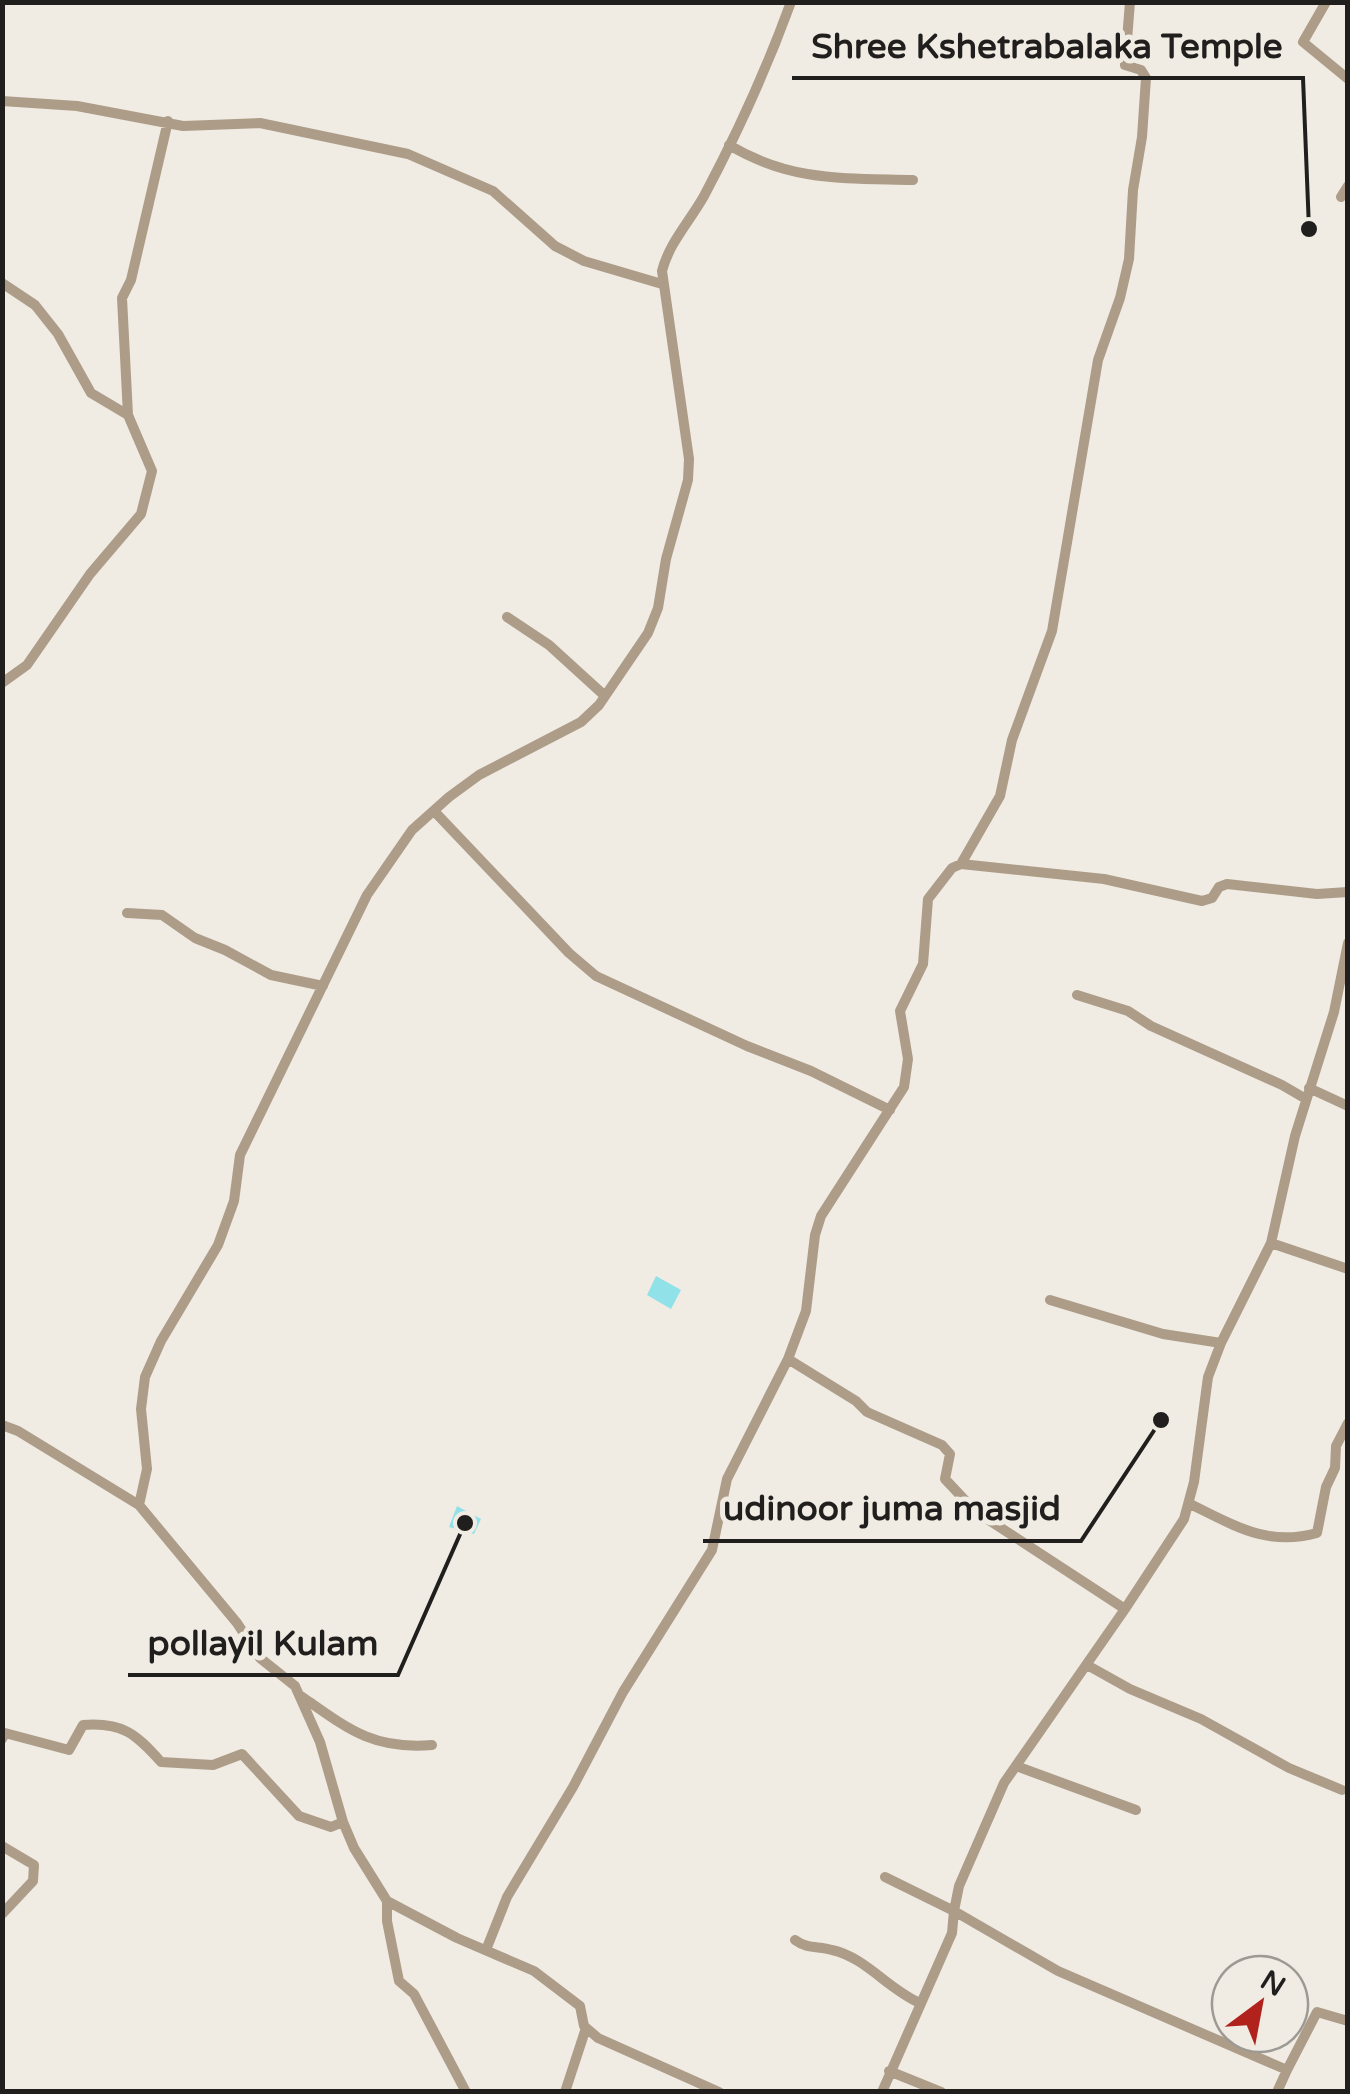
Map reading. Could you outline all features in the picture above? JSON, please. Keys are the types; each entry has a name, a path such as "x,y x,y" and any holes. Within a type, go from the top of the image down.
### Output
{"street":[{"path":"139,1505 147,1469 141,1410 145,1377 161,1341 218,1245 234,1201 240,1155 367,895 412,830 434,810 480,775 581,722 606,696 648,633 658,608 666,560 688,480 689,459 662,284 665,259 729,145 791,2"},
{"path":"961,864 1000,796 1012,740 1052,632 1098,360 1130,259 1133,190 1146,78 1141,70 1126,64 1130,2"},
{"path":"1326,2 1303,42 1348,79"},
{"path":"2,101 78,106 182,126 260,124 408,154 493,191 555,246 584,261 662,284"},
{"path":"2,683 27,666 90,574 141,514 152,470 128,415 122,298 131,280 168,121"},
{"path":"729,145 781,170 836,179 914,180"},
{"path":"1340,197 1348,186"},
{"path":"2,283 35,305 58,334 91,394 128,415"},
{"path":"507,617 549,644 606,696"},
{"path":"434,810 569,953 596,976 890,1110"},
{"path":"486,1950 507,1897 573,1788 623,1692 712,1550 727,1479 788,1359 806,1311 820,1216 890,1110 908,1075 900,1012 923,964 928,899 952,868 961,864 1104,879 1202,901 1228,884 1317,894 1348,892"},
{"path":"127,913 162,915 195,938 271,975 323,986"},
{"path":"882,2092 952,1933 959,1886 1004,1783 1184,1519 1190,1504 1202,1406 1221,1344 1271,1243 1282,1188 1334,1012 1348,943"},
{"path":"1077,995 1128,1011 1150,1026 1282,1085 1348,1106"},
{"path":"1271,1243 1348,1269"},
{"path":"1050,1300 1163,1334 1221,1344"},
{"path":"788,1359 867,1412 942,1445 948,1450 950,1462 945,1479 975,1511 1125,1609"},
{"path":"1190,1504 1228,1526 1274,1538 1295,1539 1317,1533 1336,1446 1348,1423"},
{"path":"2,1425 139,1505 238,1622 260,1658 287,1677 300,1695 320,1742 354,1848 387,1900 534,1972 580,2006 586,2028 564,2092"},
{"path":"1087,1665 1130,1689 1201,1719 1289,1768 1342,1790"},
{"path":"300,1695 374,1741 407,1748 432,1746"},
{"path":"2,1739 5,1733 69,1750 83,1725 104,1724 136,1734 161,1762 213,1765 242,1754 299,1816 331,1827 343,1822"},
{"path":"1016,1766 1136,1810"},
{"path":"2,1846 34,1865 33,1881 2,1914"},
{"path":"885,1876 1058,1971 1287,2070"},
{"path":"387,1900 387,1921 399,1981 414,1994 466,2092"},
{"path":"795,1940 803,1946 848,1955 920,2003"},
{"path":"1277,2092 1317,2012 1348,2021"},
{"path":"586,2028 598,2038 719,2092"},
{"path":"889,2071 941,2092"}],"water":[{"path":"656,1276 681,1290 671,1309 647,1295"},
{"path":"457,1506 481,1519 474,1534 449,1527"}],"place":[{"name":"Shree Kshetrabalaka Temple","path":"1309,229"},
{"name":"udinoor juma masjid","path":"1161,1420"},
{"name":"pollayil Kulam","path":"465,1523"}]}
